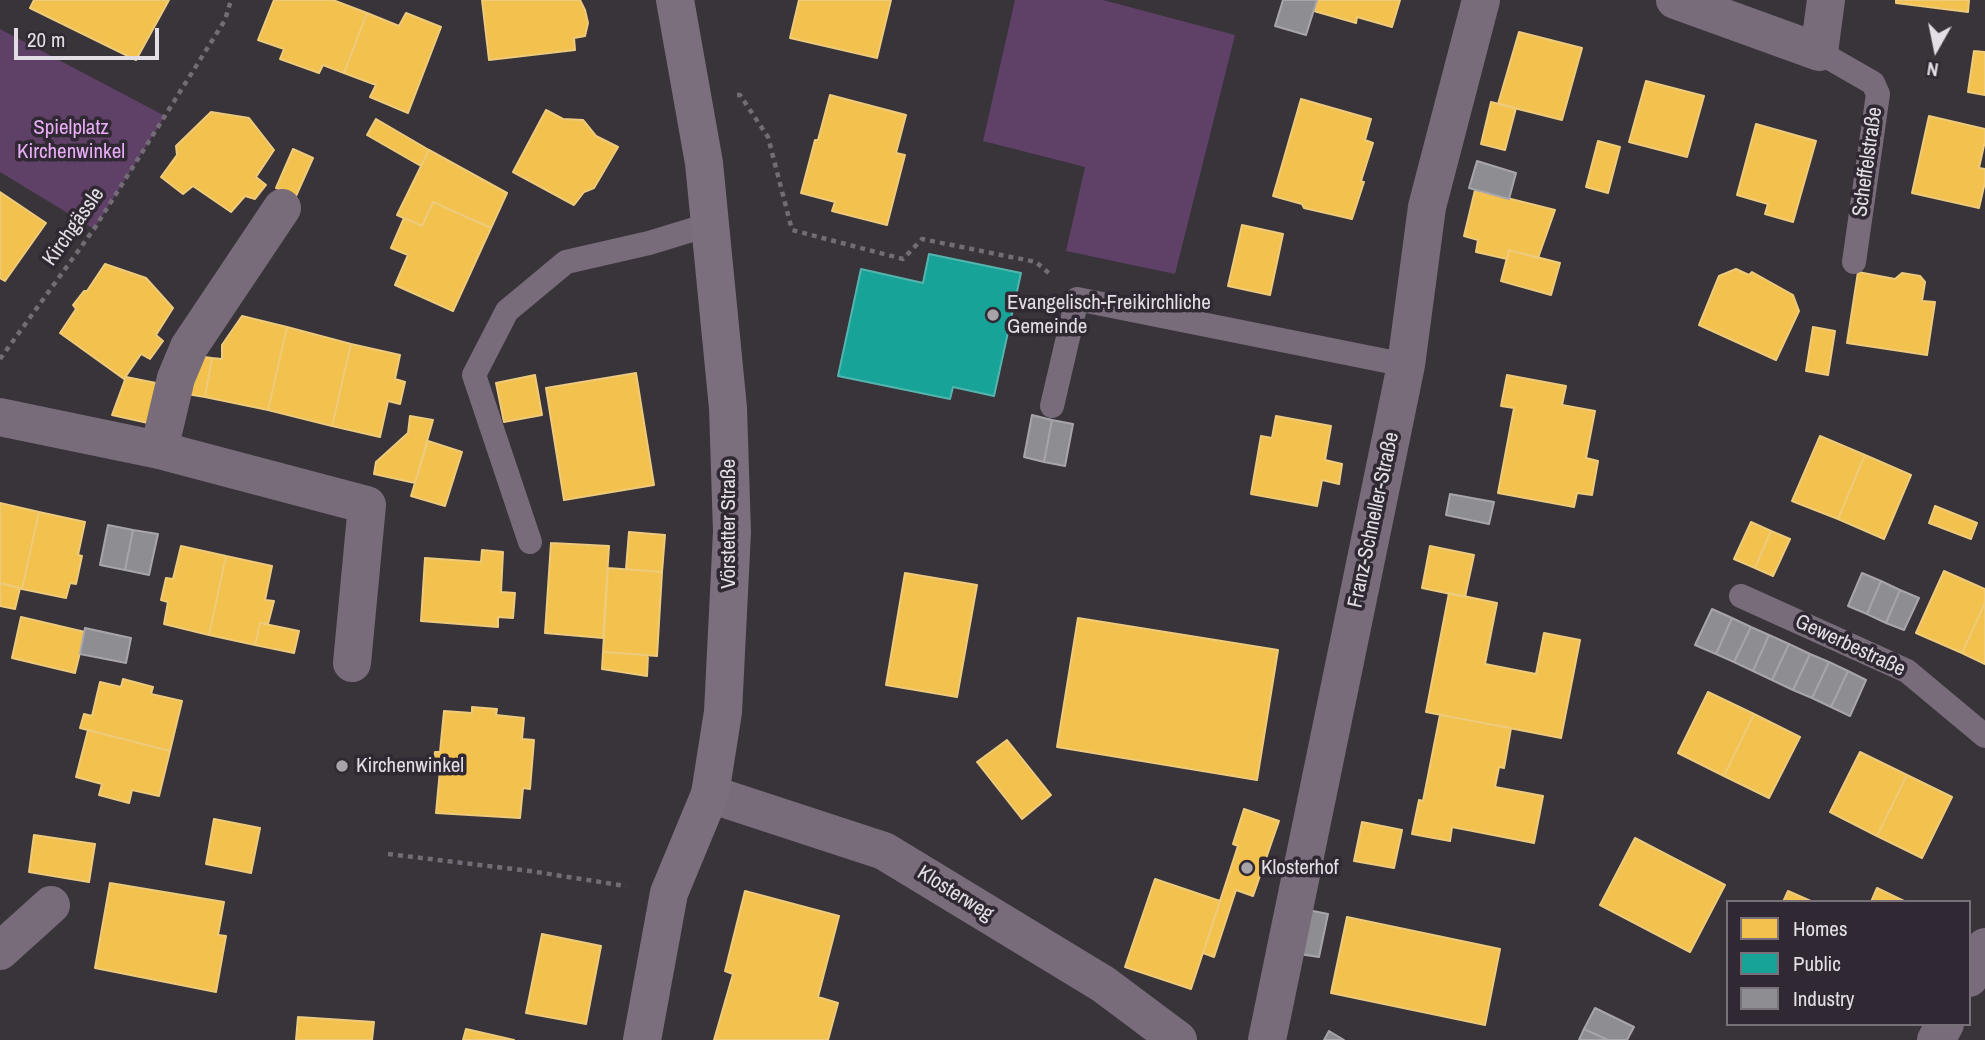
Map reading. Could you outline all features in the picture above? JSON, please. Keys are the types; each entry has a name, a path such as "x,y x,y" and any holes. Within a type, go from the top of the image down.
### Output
{"street":[{"name":"Vörstetter Straße","path":"642,1040 668,893 710,793 723,712 732,532 728,408 704,163 675,0"},
{"name":"Franz-Schneller-Straße","path":"1267,1040 1406,365 1427,207 1480,0"},
{"name":"Scheffelstraße","path":"1675,0 1819,52"},
{"path":"1819,52 1826,0"},
{"path":"159,450 176,378 189,346 282,208"},
{"path":"0,417 159,450 367,505 352,663"},
{"name":"Klosterweg","path":"710,793 884,850 1102,984 1178,1040"},
{"path":"0,951 51,905"},
{"path":"1971,974 1985,947"}],"lane":[{"name":"Scheffelstraße","path":"1819,52 1873,83 1878,94 1854,262"},
{"path":"530,542 474,375 507,311 566,262 649,243 708,225"},
{"path":"1052,406 1077,299 1406,365"},
{"name":"Gewerbestraße","path":"1741,596 1907,671 1985,736"}],"path":[{"name":"Kirchgässle","path":"0,359 94,229 225,20 231,0"},
{"path":"693,101 740,94 768,137 792,230 903,259 922,239 1036,262 1077,299"},
{"path":"387,855 530,871 668,893"}],"green space":[{"path":"1015,0 1103,0 1235,35 1175,274 1066,251 1085,167 983,141"},
{"name":"Spielplatz Kirchenwinkel","path":"0,29 165,116 94,229 0,172"}],"building: Homes":[{"path":"34,0 169,0 136,60 30,8"},
{"path":"274,0 333,0 367,13 344,73 323,65 319,73 280,59 284,49 258,40"},
{"path":"482,0 580,0 588,23 585,36 574,38 575,50 489,60"},
{"path":"799,0 891,0 877,58 790,38"},
{"path":"1317,0 1400,0 1392,27 1357,17 1356,23 1314,11"},
{"path":"1896,0 1969,0 1968,12 1896,3"},
{"path":"367,13 399,26 406,13 441,27 408,113 370,97 376,85 344,73"},
{"path":"1519,32 1582,48 1562,120 1498,104"},
{"path":"1974,51 1985,52 1985,95 1968,92"},
{"path":"1646,81 1704,96 1687,157 1629,142"},
{"path":"830,95 906,115 896,153 905,155 887,225 832,211 835,202 801,193"},
{"path":"1301,99 1371,119 1365,140 1373,143 1352,219 1304,208 1302,204 1273,196"},
{"path":"1491,102 1516,108 1505,150 1481,144"},
{"path":"546,110 563,119 583,120 596,136 618,147 594,188 584,192 574,205 513,172"},
{"path":"211,112 249,118 274,150 256,177 266,185 255,199 245,196 231,212 193,186 183,194 161,177 177,155 176,146"},
{"path":"1929,116 1985,129 1979,168 1985,169 1985,182 1979,208 1912,193"},
{"path":"376,119 429,150 421,166 367,135"},
{"path":"1756,124 1816,141 1793,222 1765,214 1768,204 1737,195"},
{"path":"1598,141 1620,147 1608,193 1586,187"},
{"path":"293,149 313,158 296,196 276,188"},
{"path":"429,150 507,193 491,228 433,202 422,226 397,215"},
{"path":"1475,190 1555,210 1538,258 1509,250 1507,259 1476,252 1478,240 1464,236"},
{"path":"0,192 46,223 5,281 0,278"},
{"path":"433,202 491,228 453,311 395,285 408,255 391,248 404,218 422,226"},
{"path":"1242,225 1283,234 1270,295 1228,286"},
{"path":"1509,250 1560,263 1551,295 1501,281"},
{"path":"105,264 146,278 173,308 156,335 163,341 150,359 141,354 124,379 60,333 76,309 73,305 84,291 87,291"},
{"path":"1736,269 1749,275 1752,272 1793,295 1799,311 1776,360 1699,325 1719,276"},
{"path":"1858,272 1895,279 1902,273 1920,276 1925,282 1922,301 1935,302 1927,355 1847,343"},
{"path":"242,316 287,327 268,410 205,397 212,358 222,359 222,345"},
{"path":"287,327 351,344 332,426 268,410"},
{"path":"1813,327 1835,331 1828,375 1806,371"},
{"path":"351,344 400,355 395,379 405,382 400,404 388,401 380,437 332,426"},
{"path":"196,356 212,358 205,397 187,394"},
{"path":"636,373 654,485 564,500 546,388"},
{"path":"535,375 542,415 504,422 496,383"},
{"path":"1507,375 1566,386 1562,405 1595,411 1586,458 1598,461 1592,495 1577,493 1574,507 1498,493 1514,408 1501,406"},
{"path":"126,377 166,385 157,425 112,415"},
{"path":"410,416 433,420 415,483 374,474 376,462 408,433"},
{"path":"1276,416 1331,426 1325,460 1342,464 1339,484 1322,480 1317,506 1251,494 1261,436 1272,438"},
{"path":"1820,436 1865,455 1838,519 1792,501"},
{"path":"428,441 462,452 445,506 411,496"},
{"path":"1865,455 1911,475 1884,539 1838,519"},
{"path":"0,503 39,512 22,589 0,583"},
{"path":"1935,506 1977,523 1971,539 1929,523"},
{"path":"39,512 85,522 78,555 82,556 76,584 70,583 66,598 22,589"},
{"path":"1751,522 1771,531 1755,568 1734,559"},
{"path":"1771,531 1790,539 1773,576 1755,568"},
{"path":"629,532 665,535 662,572 626,569"},
{"path":"551,543 609,546 603,638 545,633"},
{"path":"181,546 226,556 209,635 164,624 168,602 161,600 166,578 173,579"},
{"path":"1430,546 1474,555 1465,597 1422,588"},
{"path":"482,550 503,552 501,592 515,593 513,618 498,617 498,627 421,621 425,558 481,562"},
{"path":"226,556 272,566 265,600 274,601 268,624 260,623 255,645 209,635"},
{"path":"608,568 662,572 657,656 603,652"},
{"path":"1944,571 1985,589 1985,603 1962,653 1916,633"},
{"path":"905,573 977,585 957,697 886,685"},
{"path":"0,583 20,588 15,609 0,606"},
{"path":"1449,593 1497,603 1485,664 1536,674 1544,633 1580,640 1561,738 1426,712"},
{"path":"1985,603 1985,664 1962,653"},
{"path":"21,617 85,632 75,673 12,658"},
{"path":"1078,618 1278,650 1257,780 1057,747"},
{"path":"260,623 299,631 294,653 255,645"},
{"path":"603,652 648,655 647,676 602,669"},
{"path":"123,679 153,687 151,694 182,701 170,751 80,728 84,714 92,716 100,682 121,687"},
{"path":"1708,692 1754,714 1724,776 1678,753"},
{"path":"472,707 497,709 496,715 524,718 522,739 534,740 530,789 523,788 520,818 436,813 440,770 433,770 435,752 440,752 444,711 472,713"},
{"path":"1754,714 1800,737 1769,798 1724,776"},
{"path":"1440,715 1511,728 1504,768 1499,767 1495,787 1543,796 1534,843 1452,827 1450,841 1412,834 1419,800 1423,801"},
{"path":"88,730 170,751 159,796 132,790 129,803 99,795 102,784 76,777"},
{"path":"1007,740 1051,795 1022,819 977,762"},
{"path":"1860,752 1907,775 1877,836 1830,812"},
{"path":"1907,775 1952,797 1922,858 1877,836"},
{"name":"Klosterhof","path":"1244,809 1279,821 1253,896 1236,890 1214,957 1203,953 1238,846 1233,844"},
{"path":"214,819 260,828 251,873 206,864"},
{"path":"1362,822 1402,830 1394,868 1354,861"},
{"path":"34,835 95,844 89,882 29,872"},
{"path":"1635,838 1725,885 1690,952 1600,905"},
{"path":"1155,879 1220,901 1191,989 1125,967"},
{"path":"110,883 224,902 218,935 226,936 216,992 95,968"},
{"path":"1877,888 1902,900 1872,900"},
{"path":"745,891 839,916 818,997 838,1003 828,1040 714,1040 733,974 725,971"},
{"path":"1788,891 1808,900 1784,900"},
{"path":"1347,917 1500,949 1485,1025 1331,993"},
{"path":"542,934 601,946 586,1024 526,1013"},
{"path":"298,1017 374,1022 372,1040 296,1040"},
{"path":"466,1029 514,1040 463,1040"}],"building: Public":[{"path":"929,254 1021,273 994,396 953,387 950,399 838,376 861,269 923,283"}],"building: Industry":[{"path":"1283,0 1317,0 1306,35 1275,26"},
{"path":"1477,161 1516,173 1509,199 1469,188"},
{"path":"1032,415 1052,420 1044,462 1024,457"},
{"path":"1052,420 1073,424 1065,466 1044,462"},
{"path":"1450,494 1494,502 1489,524 1446,515"},
{"path":"108,525 133,530 125,570 100,565"},
{"path":"133,530 158,534 149,575 125,570"},
{"path":"1862,573 1881,581 1867,614 1848,606"},
{"path":"1881,581 1900,590 1886,623 1867,614"},
{"path":"1900,590 1919,598 1904,630 1886,623"},
{"path":"1712,609 1732,618 1716,654 1695,645"},
{"path":"1732,618 1751,627 1734,662 1716,654"},
{"path":"1751,627 1769,635 1753,671 1734,662"},
{"path":"85,628 131,638 126,663 80,654"},
{"path":"1769,635 1789,644 1772,680 1753,671"},
{"path":"1789,644 1810,654 1793,690 1772,680"},
{"path":"1810,654 1829,662 1812,698 1793,690"},
{"path":"1829,662 1848,671 1831,707 1812,698"},
{"path":"1848,671 1866,680 1850,716 1831,707"},
{"path":"1308,910 1328,914 1319,957 1299,954"},
{"path":"1595,1008 1634,1027 1627,1040 1608,1040 1584,1029"},
{"path":"1584,1029 1608,1040 1579,1040"},
{"path":"1329,1031 1344,1040 1324,1040"}],"place":[{"name":"Evangelisch-Freikirchliche Gemeinde","path":"993,315"},
{"name":"Kirchenwinkel","path":"342,766"},
{"name":"Klosterhof","path":"1247,868"}]}
